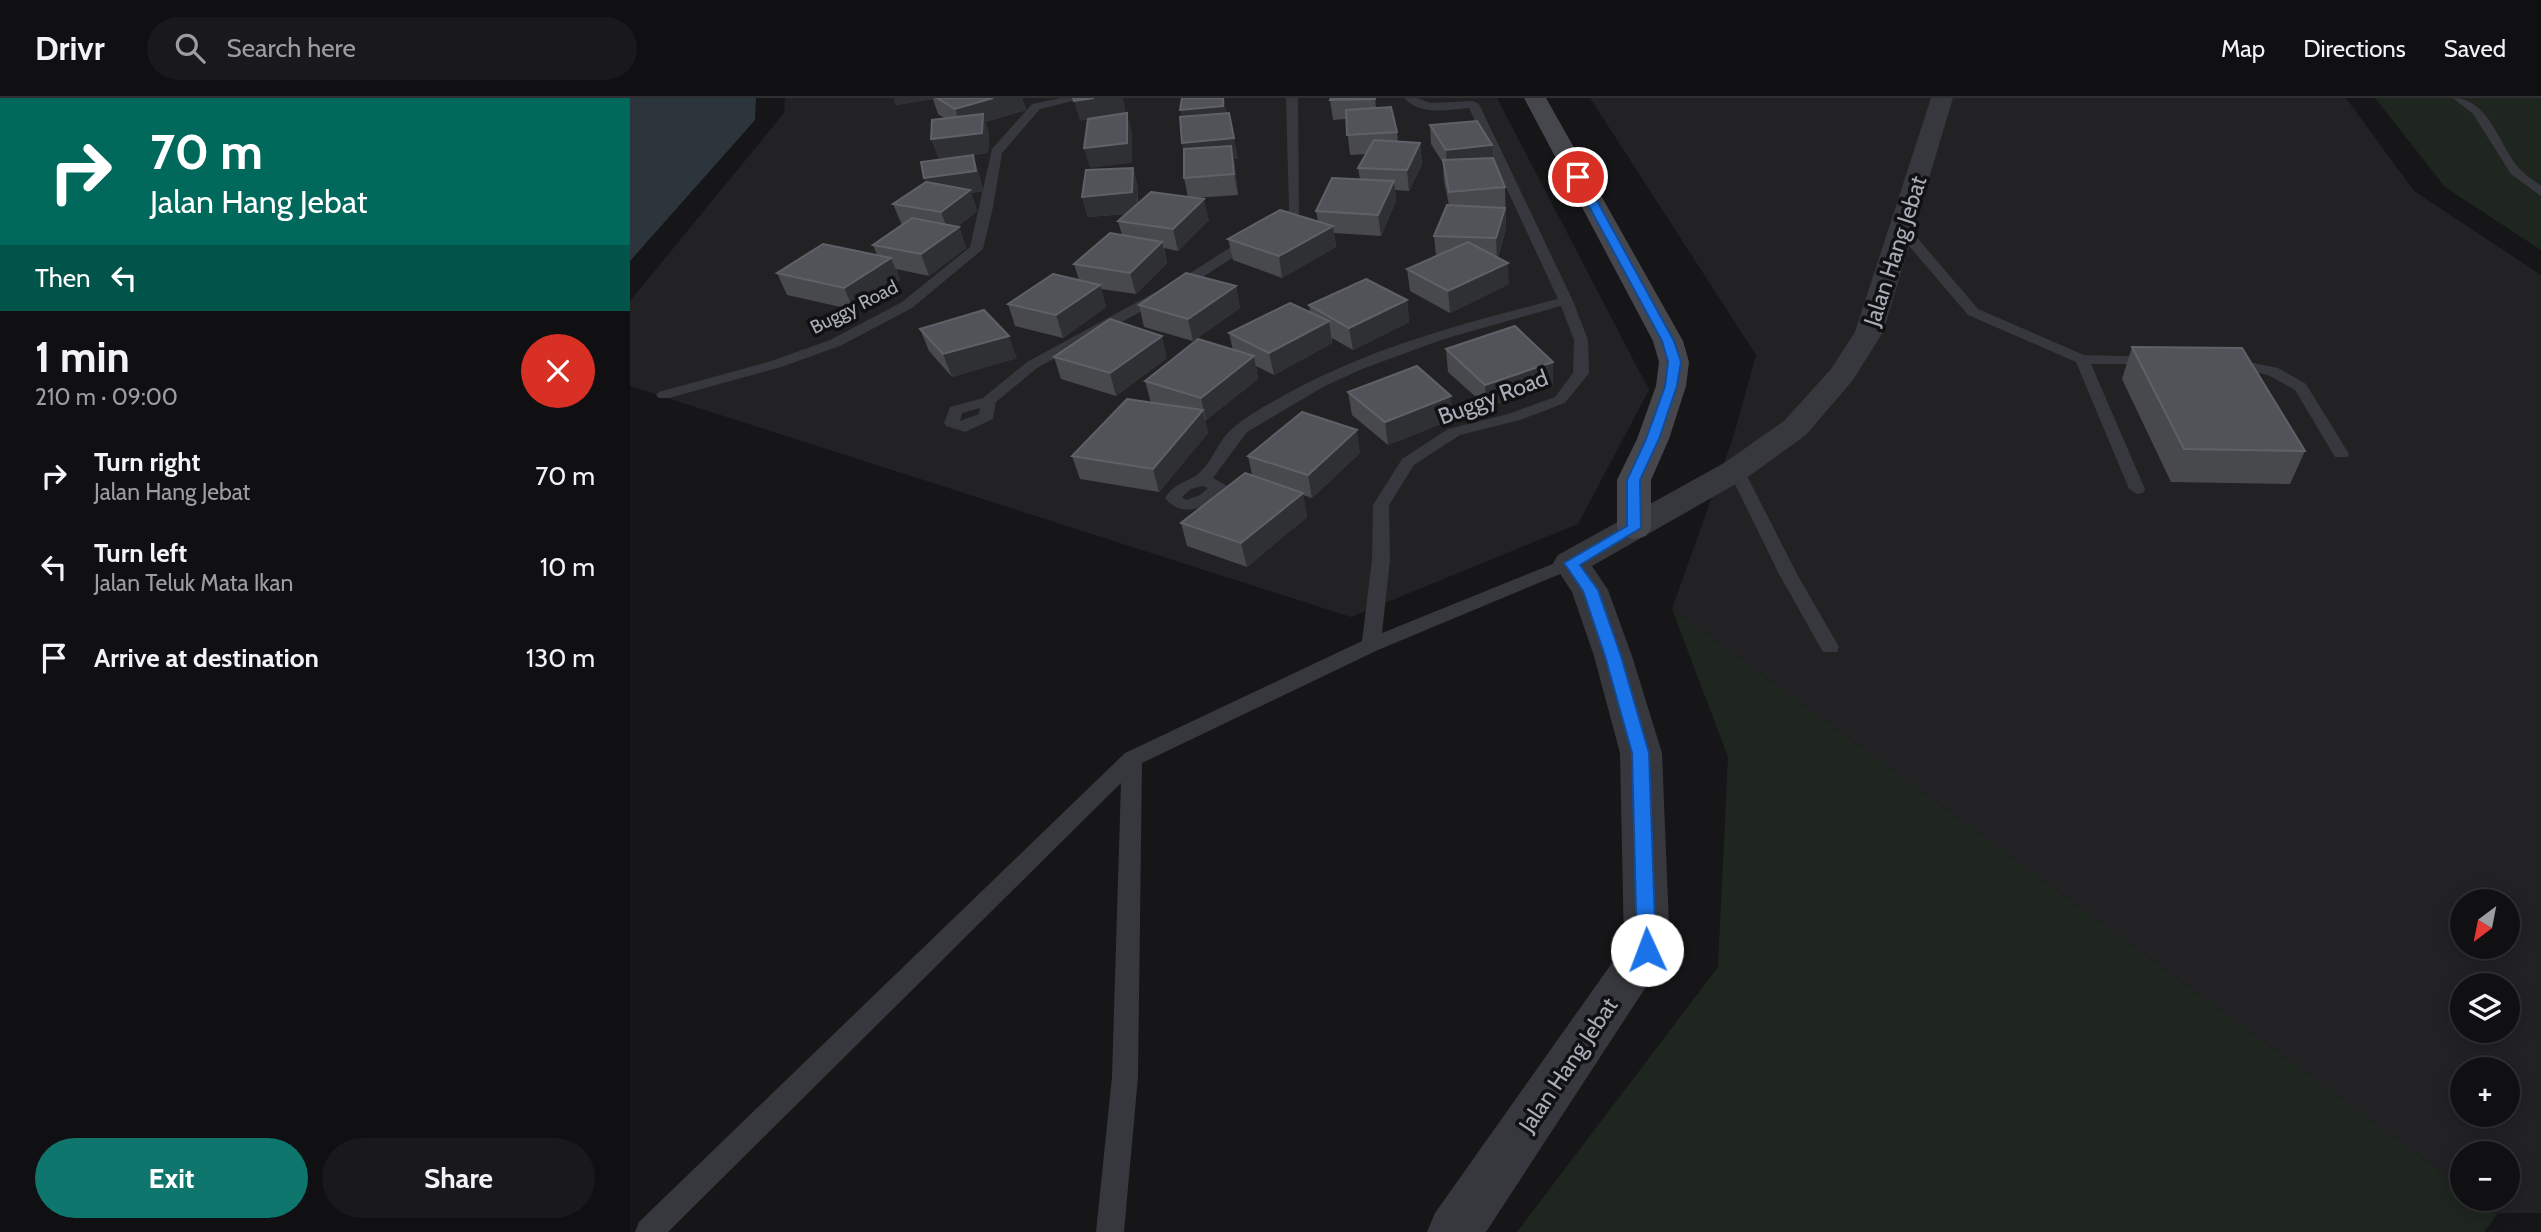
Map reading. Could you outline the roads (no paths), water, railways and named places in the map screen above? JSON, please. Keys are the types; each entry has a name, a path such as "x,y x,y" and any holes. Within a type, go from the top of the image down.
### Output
{"main road":[{"path":"1535,98 1668,341 1674,362 1671,386 1653,439 1634,480 1634,528"}],"street":[{"name":"Jalan Hang Jebat","path":"1454,1232 1647,950 1641,753 1613,656 1590,590 1571,563 1736,470 1795,428 1842,374 1869,332 1942,98"}],"lane":[{"name":"Buggy Road","path":"664,395 776,364 835,343 907,305 976,248 987,207 996,152 1031,104 1079,98"},
{"path":"988,401 1032,365 1192,278 1295,211 1292,98"},
{"name":"Buggy Road","path":"1371,645 1381,560 1381,505 1408,462 1454,432 1514,417 1560,400 1581,373 1581,340 1566,301 1472,101 1428,106 1414,103 1410,98"},
{"path":"2459,98 2477,112 2515,171 2541,192"},
{"path":"1903,230 1973,312 2082,359 2173,361"},
{"path":"1202,480 1238,431 1327,377 1450,330 1566,301"},
{"path":"2082,359 2137,489"},
{"path":"2212,361 2238,362 2273,371 2301,387 2341,454"},
{"path":"1736,470 1788,574 1830,647"},
{"path":"649,1232 1132,759 1371,645 1571,563"},
{"path":"1110,1232 1125,1077 1132,759"}]}
